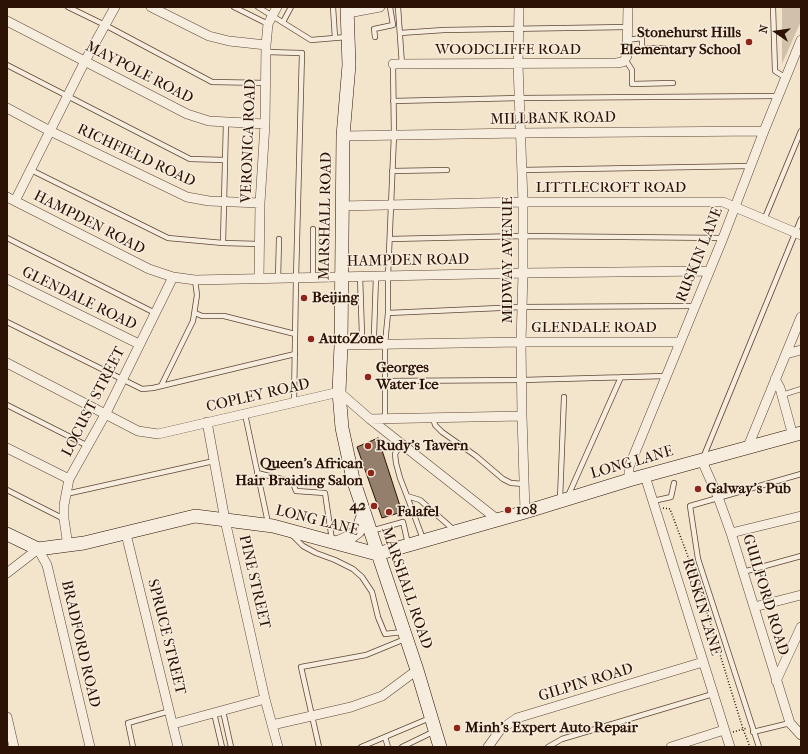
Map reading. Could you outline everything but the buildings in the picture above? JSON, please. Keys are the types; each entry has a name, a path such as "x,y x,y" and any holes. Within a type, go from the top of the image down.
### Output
{"street":[{"path":"11,199 31,170 115,7"},
{"path":"151,7 209,36 266,48"},
{"path":"347,10 380,7"},
{"name":"MIDWAY AVENUE","path":"519,7 518,64 524,273 521,342 525,512"},
{"path":"624,60 627,56 628,7"},
{"name":"MARSHALL ROAD","path":"347,10 349,65 343,136 341,345 339,392 342,428 352,479 417,670 440,747"},
{"name":"VERONICA ROAD","path":"259,279 260,203 265,124 266,48 268,24 274,11"},
{"name":"MAYPOLE ROAD","path":"7,21 186,114 209,121 265,124"},
{"name":"RUSKIN LANE","path":"629,480 629,467 679,342 723,238 750,166 801,40"},
{"name":"WOODCLIFFE ROAD","path":"398,64 616,63 624,60"},
{"name":"RICHFIELD ROAD","path":"7,108 50,131 187,198 260,203"},
{"name":"MILLBANK ROAD","path":"343,136 764,131"},
{"name":"HAMPDEN ROAD","path":"11,199 149,269 172,278 195,280 524,273 709,271"},
{"name":"LITTLECROFT ROAD","path":"342,206 523,202 723,202 734,208 798,234"},
{"name":"LOCUST STREET","path":"68,546 64,519 64,505 69,479 106,413 172,278"},
{"name":"GLENDALE ROAD","path":"7,279 139,344"},
{"path":"747,449 801,317"},
{"name":"GLENDALE ROAD","path":"341,345 521,342 679,342"},
{"path":"786,354 801,350"},
{"name":"COPLEY ROAD","path":"7,363 106,413 138,431 158,434 339,392"},
{"path":"775,379 797,435"},
{"path":"339,392 401,444 498,520"},
{"path":"370,419 522,416"},
{"name":"PINE STREET","path":"207,422 225,520 265,699 278,747"},
{"name":"LONG LANE","path":"38,549 68,546 126,534 196,516 269,525 377,554 408,544 424,541 498,520 629,480 797,435"},
{"path":"7,448 69,479"},
{"name":"GUILFORD ROAD","path":"702,461 718,497 731,533 790,723 800,731"},
{"name":"RUSKIN LANE","path":"645,476 730,747"},
{"path":"335,542 350,537 358,531 364,514"},
{"path":"731,533 801,516"},
{"path":"7,534 38,549 7,573"},
{"name":"SPRUCE STREET","path":"126,534 178,747"},
{"name":"BRADFORD ROAD","path":"38,549 47,565 90,747"},
{"path":"754,607 801,595"},
{"path":"776,681 801,626"},
{"name":"GILPIN ROAD","path":"488,747 500,730 517,718 703,662"},
{"path":"272,725 351,708 382,696 417,670"},
{"path":"173,724 265,699"},
{"path":"8,723 14,747"},
{"path":"671,747 725,732"}],"lane":[{"path":"68,7 212,82 266,83"},
{"path":"234,7 268,24"},
{"path":"258,7 274,11 283,22 312,40 349,37"},
{"path":"283,22 291,7"},
{"path":"333,7 335,38"},
{"path":"375,37 374,28 393,25 390,7"},
{"path":"385,419 385,344 388,312 388,276 394,135 393,101 400,33 398,7"},
{"path":"773,7 775,72 786,78"},
{"path":"400,33 444,30 627,27"},
{"path":"627,40 642,38 642,48 666,48"},
{"path":"266,48 302,53 294,402"},
{"path":"624,60 632,70 632,84 673,83"},
{"path":"7,65 190,159 225,160"},
{"path":"393,101 520,98 778,96"},
{"path":"223,243 226,122"},
{"path":"764,220 801,131"},
{"path":"521,170 750,166"},
{"path":"31,170 168,238 223,243 260,244"},
{"path":"392,171 447,170"},
{"path":"702,461 798,234 801,219"},
{"path":"313,229 313,277"},
{"path":"390,239 523,236 723,238"},
{"path":"7,238 155,313"},
{"path":"278,278 279,238"},
{"path":"360,276 362,336"},
{"path":"374,335 376,276"},
{"path":"161,386 191,327 197,295 195,280"},
{"path":"388,312 522,307 694,306"},
{"path":"194,314 202,316 224,316 295,334"},
{"path":"7,322 142,389 161,386 295,354"},
{"path":"385,381 522,380 666,376"},
{"path":"564,500 621,377"},
{"path":"782,394 801,389"},
{"path":"564,397 564,500"},
{"path":"7,406 88,446"},
{"path":"245,414 269,525"},
{"path":"433,418 435,425 442,432 476,456 503,479 510,483 524,484"},
{"path":"401,444 395,454 396,463 400,478 424,541"},
{"path":"66,494 214,461"},
{"path":"257,473 290,481 293,483 296,491 325,493 335,542"},
{"path":"759,747 698,560 690,506 801,474"},
{"path":"653,501 671,497 674,483"},
{"path":"7,490 64,519"},
{"path":"407,496 420,500 456,532"},
{"path":"370,531 403,522 408,544"},
{"path":"288,530 303,546 353,569 362,577 372,592 378,617 386,634 405,635"},
{"path":"743,572 801,556"},
{"path":"319,747 301,667 366,655 405,635"},
{"path":"548,747 562,739 713,694"},
{"path":"133,747 128,723 170,711"},
{"path":"218,712 222,747"},
{"path":"218,712 231,747"},
{"path":"361,747 431,717"},
{"path":"752,729 790,723"},
{"path":"402,747 435,731"},
{"path":"385,737 388,747"}],"path":[{"path":"660,508 670,509 695,575 750,747"},
{"path":"725,732 752,729"}],"shaded area":[{"path":"782,7 801,7 801,21 782,64"}],"place":[{"name":"Stonehurst Hills Elementary School","path":"749,42"},
{"name":"Beijing","path":"304,298"},
{"name":"AutoZone","path":"311,339"},
{"name":"Georges Water Ice","path":"368,377"},
{"name":"Rudy's Tavern","path":"368,446"},
{"name":"Queen's African Hair Braiding Salon","path":"371,473"},
{"name":"Galway's Pub","path":"698,489"},
{"name":"42","path":"374,506"},
{"name":"108","path":"508,510"},
{"name":"Falafel","path":"389,512"},
{"name":"Minh's Expert Auto Repair","path":"457,728"}]}
